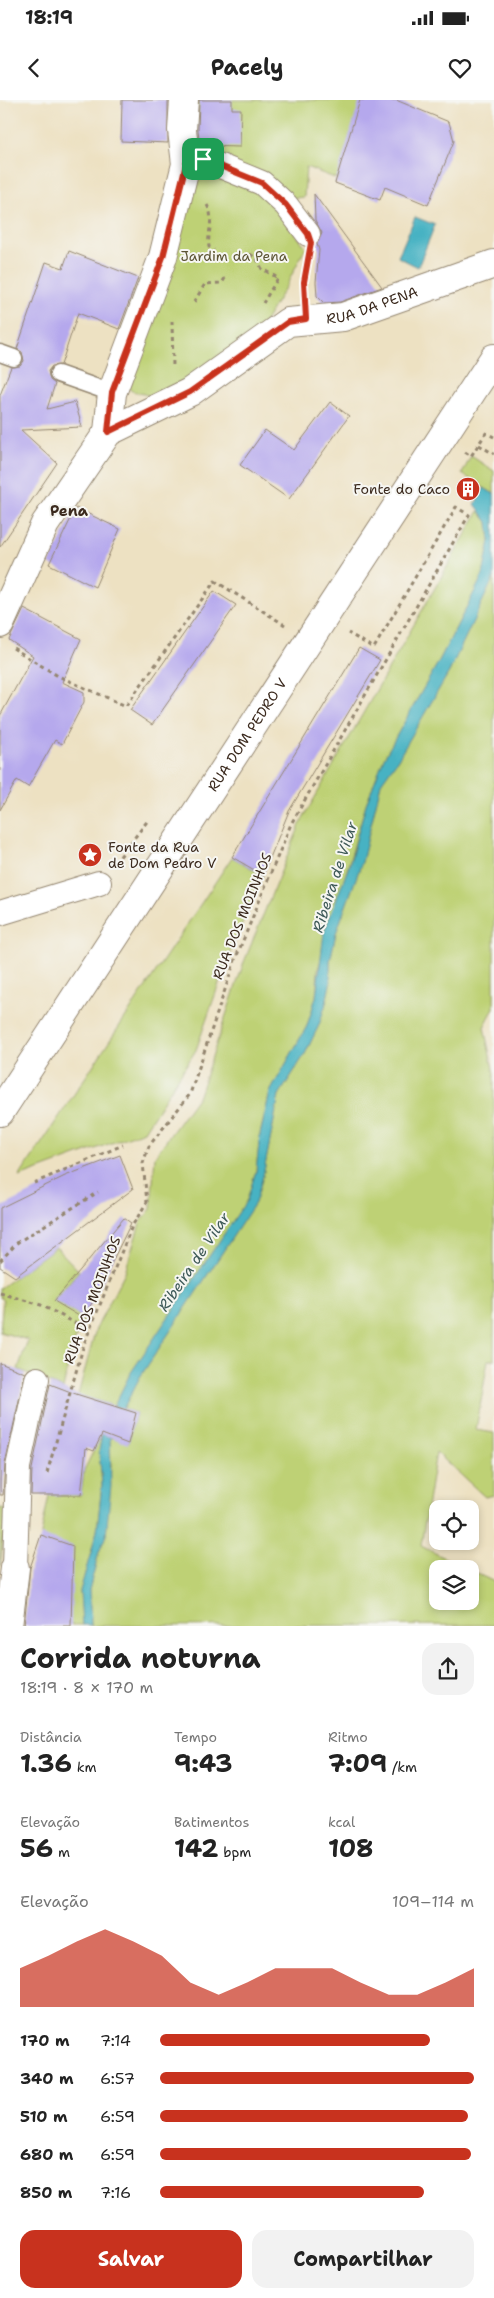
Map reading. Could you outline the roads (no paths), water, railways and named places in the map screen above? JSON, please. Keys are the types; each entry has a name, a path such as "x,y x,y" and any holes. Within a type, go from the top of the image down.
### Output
{"street":[{"path":"4,634 45,524 108,432 112,392 163,257 186,164 182,130 184,100"},
{"path":"186,164 203,159 262,183 286,205 308,234"},
{"name":"RUA DA PENA","path":"108,432 190,392 288,322 343,317 494,264"},
{"name":"RUA DOM PEDRO V","path":"0,1112 494,358"},
{"path":"0,914 99,883"},
{"path":"8,1626 15,1568 18,1467 37,1379"}],"lane":[{"path":"58,374 112,392"}],"water":[{"path":"415,217 435,225 418,267 398,257"},
{"path":"484,488 494,494 494,577 449,672 398,759 381,783 362,862 336,933 330,961 330,984 326,1003 319,1025 305,1054 279,1095 263,1176 255,1203 140,1377 123,1409 114,1406 130,1374 247,1200 256,1171 260,1135 270,1092 307,1026 316,997 324,932 349,866 366,804 384,758 439,661 483,575 490,541 488,522 475,504"},
{"path":"102,1434 110,1437 111,1486 106,1535 99,1552 89,1590 91,1625 82,1625 80,1591 97,1531 102,1484 99,1451"}],"place":[{"name":"Fonte do Caco","path":"468,489"},
{"name":"Fonte da Rua de Dom Pedro V","path":"90,855"}],"district":[{"name":"Pena","path":"69,511"}],"park label":[{"name":"Jardim da Pena","path":"234,256"}],"water label":[{"name":"Ribeira de Vilar","path":"335,877"},
{"name":"Ribeira de Vilar","path":"194,1262"}]}
